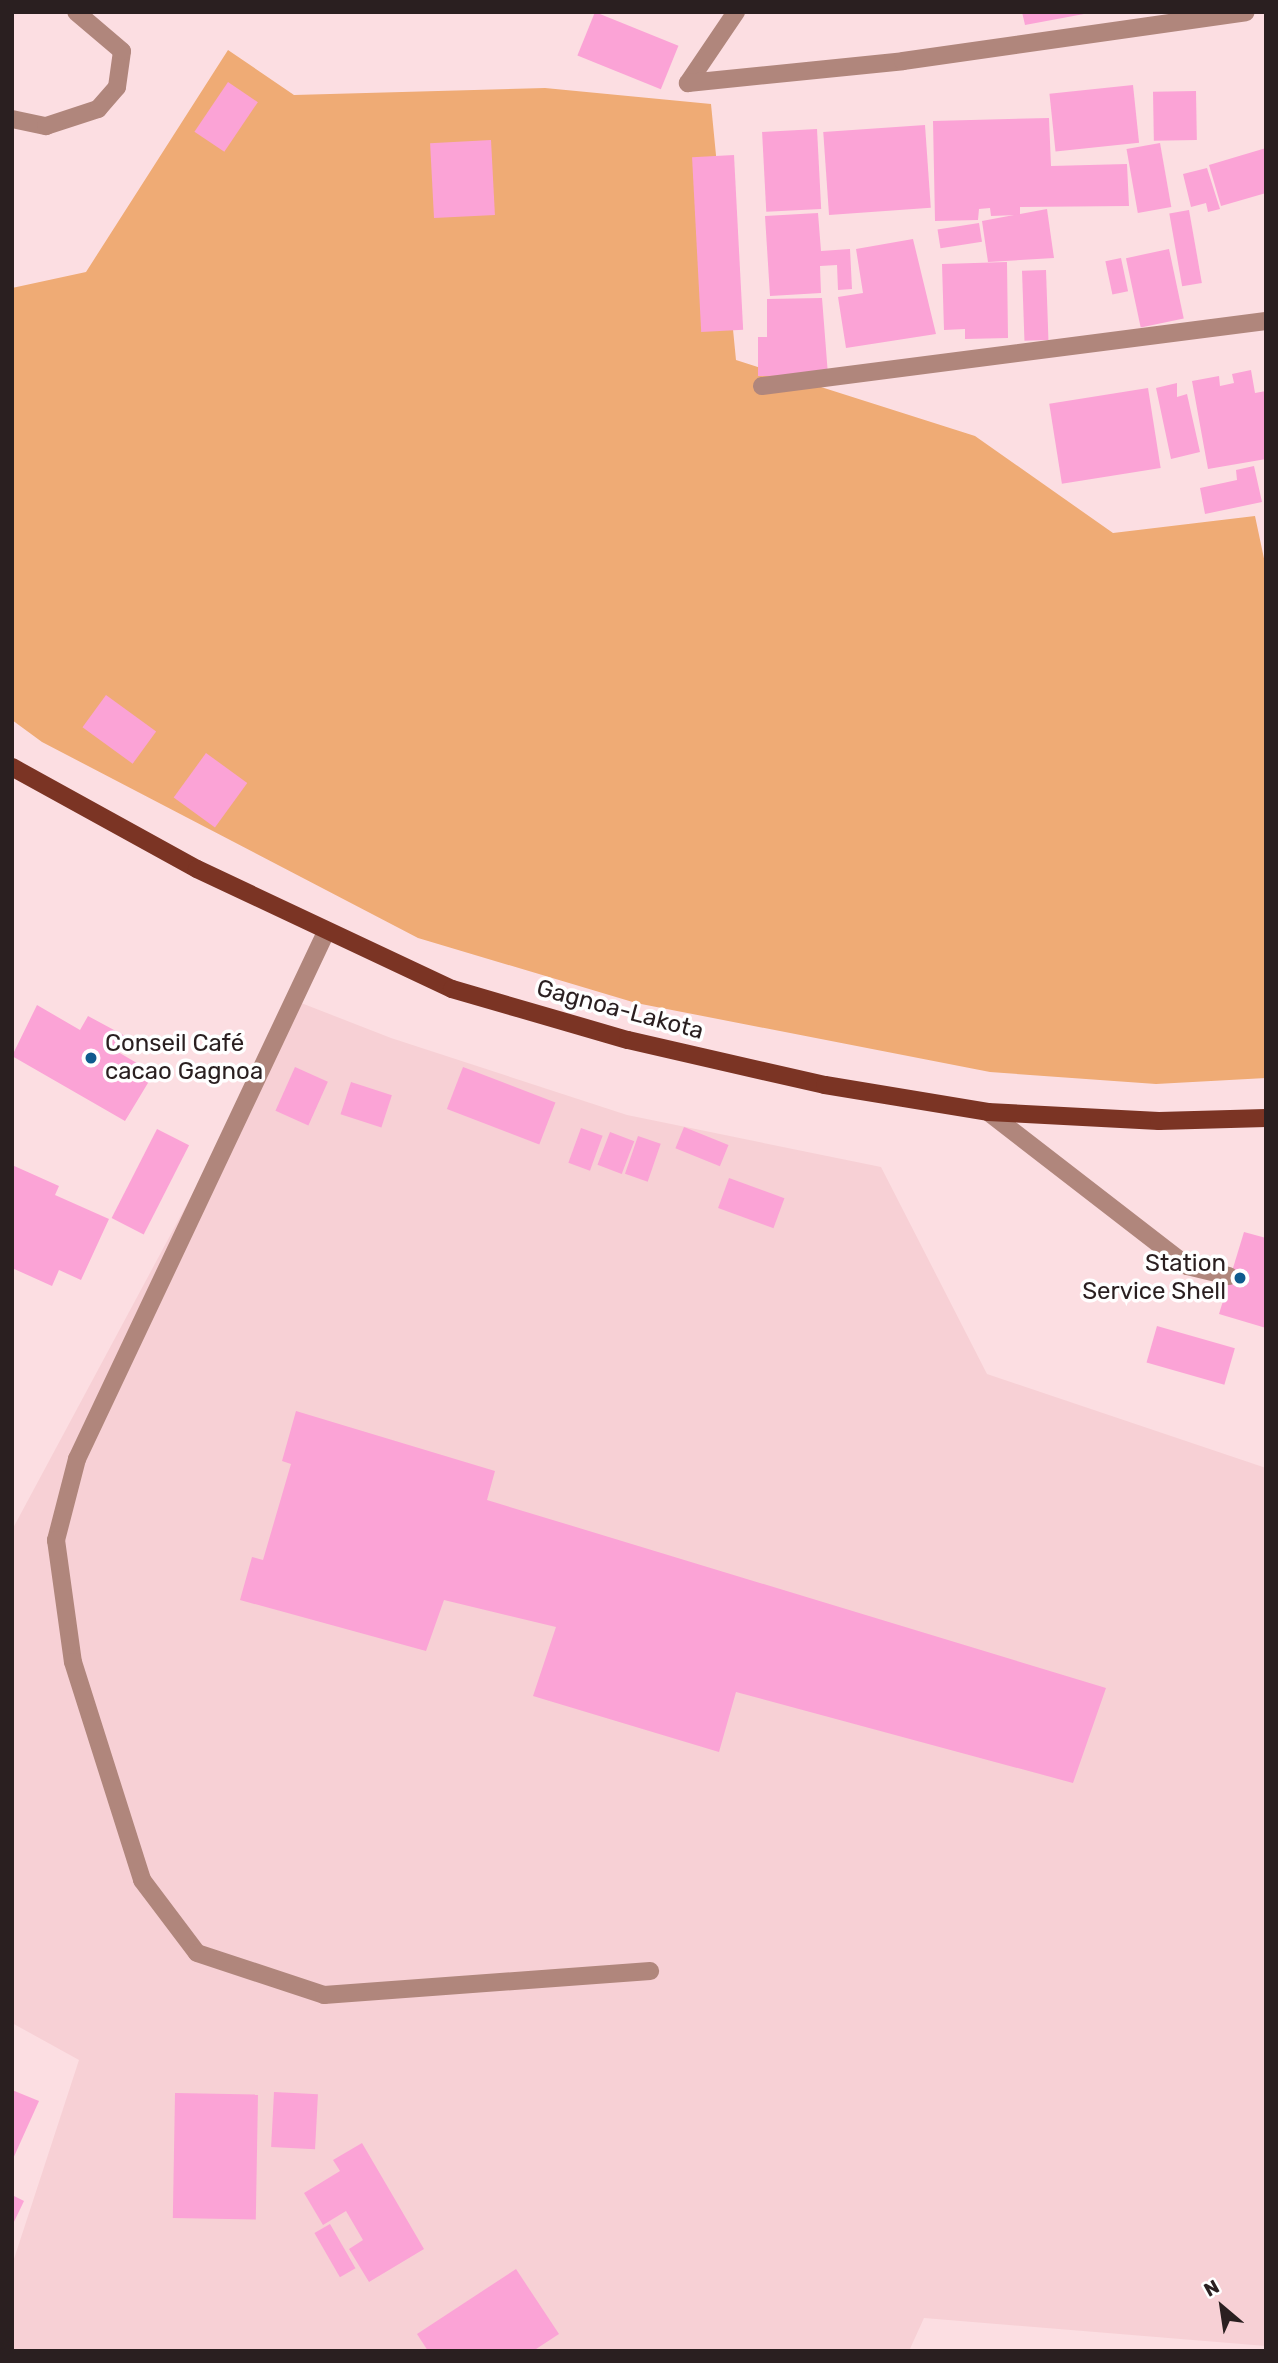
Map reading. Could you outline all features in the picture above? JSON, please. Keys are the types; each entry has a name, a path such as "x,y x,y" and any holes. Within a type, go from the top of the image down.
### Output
{"main road":[{"name":"Gagnoa-Lakota","path":"12,767 326,932 452,989 628,1040 825,1084 988,1112 1159,1121 1266,1118"}],"street":[{"path":"12,118 46,127 99,109 117,87 122,51 76,12"},
{"path":"736,12 688,83 902,61 1246,12"},
{"path":"762,386 1266,321"},
{"path":"326,932 77,1459 56,1540 73,1662 142,1880 197,1953 324,1995 650,1971"},
{"path":"988,1112 1187,1266 1229,1276"}],"shaded area":[{"path":"228,50 294,95 545,88 711,104 736,360 975,436 1113,533 1255,516 1266,568 1266,1078 1156,1084 990,1072 636,1003 418,938 42,742 12,720 12,288 86,272"},
{"path":"296,1001 391,1038 627,1115 881,1167 987,1374 1266,1468 1266,2346 924,2318 909,2351 12,2351 12,2265 79,2060 12,2023 12,1530"}],"building":[{"path":"595,12 678,46 661,89 577,56"},
{"path":"1022,12 1084,12 1084,14 1025,25"},
{"path":"228,82 258,102 224,152 194,132"},
{"path":"1133,85 1139,143 1056,151 1049,94"},
{"path":"1196,91 1197,140 1154,141 1153,92"},
{"path":"1049,118 1051,166 1127,164 1129,206 1020,207 1020,215 991,216 990,208 979,209 978,220 935,221 933,121"},
{"path":"925,125 931,208 829,215 823,132"},
{"path":"817,129 821,209 766,212 762,132"},
{"path":"491,140 495,215 434,218 430,143"},
{"path":"1160,143 1171,207 1138,213 1127,149"},
{"path":"1266,148 1266,193 1221,206 1209,165"},
{"path":"734,155 743,330 701,332 692,157"},
{"path":"1207,168 1220,209 1208,212 1206,203 1191,207 1183,174"},
{"path":"1047,209 1054,258 988,262 982,221"},
{"path":"1189,210 1202,283 1182,286 1169,213"},
{"path":"818,213 821,251 850,249 852,289 838,290 837,265 820,266 821,293 770,296 765,216"},
{"path":"979,223 982,242 940,248 938,230"},
{"path":"913,239 936,334 846,348 838,297 863,293 856,249"},
{"path":"1169,249 1184,318 1141,328 1126,258"},
{"path":"1121,258 1128,291 1112,295 1105,261"},
{"path":"1007,262 1008,338 965,339 965,329 944,330 942,264"},
{"path":"1046,270 1048,340 1024,341 1022,271"},
{"path":"822,298 828,375 758,376 758,337 767,337 767,299"},
{"path":"1251,370 1255,393 1266,391 1266,459 1208,469 1192,381 1219,376 1220,386 1234,383 1232,374"},
{"path":"1177,383 1177,397 1187,394 1200,452 1171,459 1156,388"},
{"path":"1148,388 1161,468 1062,484 1049,404"},
{"path":"1254,466 1262,502 1205,514 1200,488 1237,480 1236,470"},
{"path":"106,695 156,731 133,764 82,727"},
{"path":"206,753 247,783 215,827 174,797"},
{"path":"37,1005 80,1030 88,1016 127,1037 118,1052 154,1073 125,1121 12,1056"},
{"path":"295,1067 328,1082 308,1125 275,1111"},
{"path":"463,1067 555,1102 539,1144 447,1109"},
{"path":"351,1082 392,1095 381,1128 340,1114"},
{"path":"684,1127 729,1145 720,1166 675,1148"},
{"path":"581,1128 603,1136 590,1171 568,1163"},
{"path":"157,1129 189,1145 144,1234 112,1218"},
{"path":"610,1132 634,1141 622,1174 597,1165"},
{"path":"638,1136 661,1144 648,1182 625,1174"},
{"path":"12,1165 59,1186 55,1195 109,1219 81,1280 59,1270 52,1286 12,1268"},
{"path":"729,1178 784,1198 773,1228 718,1208"},
{"path":"1244,1232 1266,1238 1266,1328 1219,1314"},
{"path":"1157,1326 1235,1348 1224,1385 1147,1363"},
{"path":"296,1411 495,1471 487,1500 1106,1688 1073,1783 736,1692 719,1752 533,1696 556,1627 444,1600 426,1651 240,1600 252,1557 263,1560 291,1464 282,1461"},
{"path":"12,2090 39,2101 12,2161"},
{"path":"274,2092 318,2094 315,2149 271,2147"},
{"path":"175,2093 258,2094 256,2219 173,2218"},
{"path":"362,2143 424,2249 369,2282 349,2249 363,2240 346,2211 323,2225 304,2193 340,2171 333,2160"},
{"path":"12,2195 24,2201 12,2226"},
{"path":"330,2224 355,2268 340,2277 314,2233"},
{"path":"516,2269 559,2334 533,2351 428,2351 417,2334"}],"place":[{"name":"Conseil Café cacao Gagnoa","path":"91,1058"},
{"name":"Station Service Shell","path":"1240,1278"}]}
